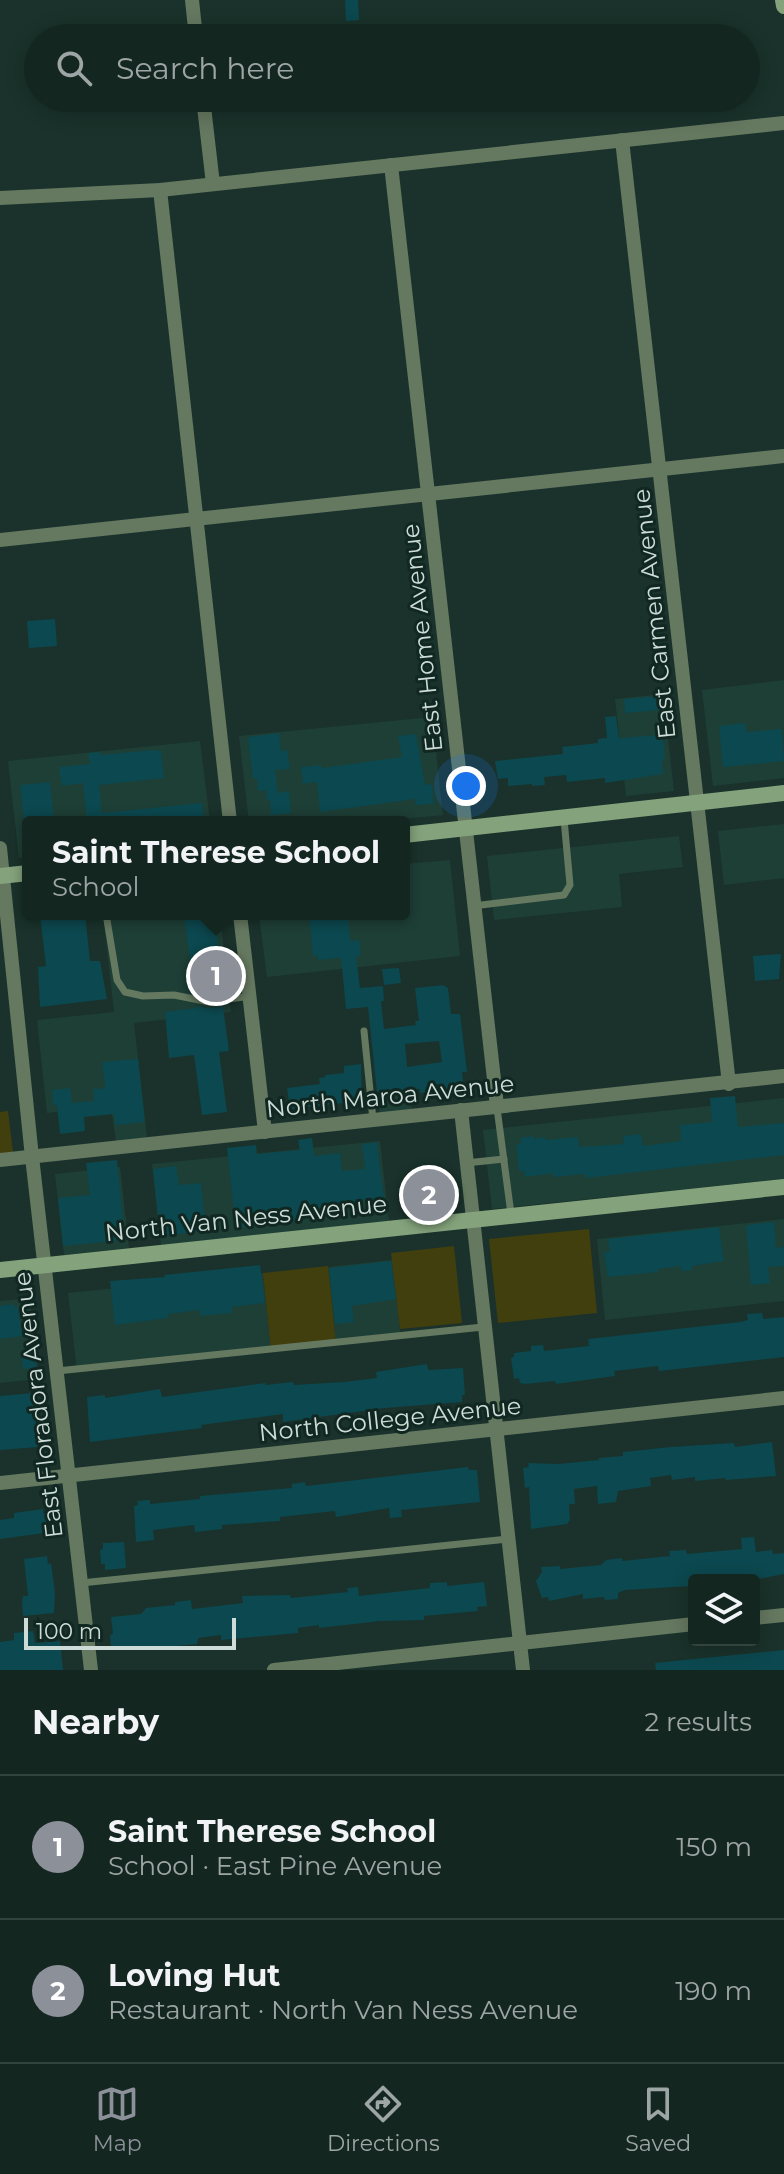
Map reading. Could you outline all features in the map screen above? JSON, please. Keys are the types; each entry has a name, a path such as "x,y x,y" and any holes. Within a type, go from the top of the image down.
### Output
{"main road":[{"path":"783,0 784,6"},
{"path":"410,834 784,793"},
{"path":"2,876 22,874"},
{"name":"North Van Ness Avenue","path":"0,1270 784,1187"}],"street":[{"path":"192,0 195,24"},
{"path":"205,112 213,184"},
{"path":"0,198 160,190 784,123"},
{"name":"East Carmen Avenue","path":"622,140 729,1084"},
{"name":"East Home Avenue","path":"391,165 497,1106"},
{"path":"160,190 229,816"},
{"path":"0,540 784,456"},
{"name":"East Floradora Avenue","path":"0,848 91,1670"},
{"path":"241,920 265,1132"},
{"name":"North Maroa Avenue","path":"0,1160 784,1076"},
{"path":"461,1110 523,1670"},
{"name":"North College Avenue","path":"0,1483 784,1398"},
{"path":"760,1617 784,1615"},
{"path":"274,1670 688,1625"}],"lane":[{"path":"473,906 564,895 570,885 564,817"},
{"path":"107,920 117,980 125,992 143,996 183,996 193,1001 209,1002 250,996"},
{"path":"364,1031 373,1120"},
{"path":"497,1106 511,1214"},
{"path":"466,1163 504,1159"},
{"path":"57,1371 483,1327"},
{"path":"81,1583 508,1539"}],"shaded area":[{"path":"784,680 784,778 713,786 702,690"},
{"path":"663,694 674,791 626,796 615,699"},
{"path":"432,717 443,815 410,818 248,816 239,736"},
{"path":"200,741 209,816 22,816 22,858 19,858 8,761"},
{"path":"784,824 784,878 724,885 718,831"},
{"path":"679,836 683,867 619,874 622,907 494,920 487,856"},
{"path":"450,860 460,956 267,977 260,920 410,920 410,863"},
{"path":"104,920 221,920 231,1012 134,1023 147,1138 116,1142 111,1106 47,1113 37,1020 114,1012"},
{"path":"406,1057 412,1111 380,1115 374,1060"},
{"path":"784,1098 784,1179 492,1209 483,1130"},
{"path":"8,1111 13,1152 0,1154 0,1112"},
{"path":"380,1141 389,1221 161,1245 152,1164"},
{"path":"120,1167 129,1248 64,1255 55,1174"},
{"path":"784,1219 784,1301 605,1320 597,1239"},
{"path":"589,1229 597,1313 498,1323 489,1239"},
{"path":"454,1246 462,1323 400,1329 391,1253"},
{"path":"392,1260 401,1338 336,1344 328,1267"},
{"path":"328,1266 336,1344 271,1351 263,1273"},
{"path":"263,1273 271,1351 77,1371 68,1293"},
{"path":"30,1298 39,1379 0,1383 0,1301"}],"building":[{"path":"345,0 358,0 359,20 346,21"},
{"path":"55,619 57,646 29,648 27,621"},
{"path":"658,696 660,710 625,713 624,699"},
{"path":"616,716 619,738 660,735 665,759 662,759 663,774 605,783 605,778 567,782 566,775 544,777 545,785 532,786 508,786 508,778 498,779 495,761 563,754 562,747 598,743 598,739 607,738 605,717"},
{"path":"745,723 746,732 782,729 784,761 723,767 719,726"},
{"path":"279,733 281,751 287,750 290,769 275,770 278,793 289,791 291,813 271,815 266,790 258,791 257,778 253,779 248,737"},
{"path":"416,734 425,785 432,784 434,804 416,805 415,799 320,812 317,782 303,784 301,767 321,765 322,768 402,757 398,736"},
{"path":"161,751 164,778 99,785 102,813 202,803 203,816 86,816 83,783 62,786 59,767 90,764 88,753 100,752 100,755"},
{"path":"50,782 53,816 23,816 20,785"},
{"path":"41,920 86,920 90,961 100,961 107,999 40,1007 38,967 46,966"},
{"path":"185,920 216,920 222,994 194,992"},
{"path":"310,920 348,920 350,941 359,940 361,956 356,956 360,988 383,986 384,1029 416,1025 415,1021 419,1021 415,988 443,985 448,988 451,1014 460,1014 467,1072 462,1072 464,1088 420,1093 420,1089 377,1092 368,1007 346,1009 341,958 318,960 318,955 313,956","holes":["439,1041 442,1062 407,1067 405,1044"]},
{"path":"781,954 779,979 755,981 753,956"},
{"path":"399,968 401,983 384,985 382,969"},
{"path":"195,1006 223,1007 229,1051 219,1052 227,1112 202,1115 194,1055 169,1058 165,1012"},
{"path":"138,1059 145,1122 115,1125 114,1114 84,1117 85,1131 60,1134 52,1090 70,1088 72,1103 94,1101 93,1089 105,1088 102,1062"},
{"path":"361,1064 362,1101 290,1109 287,1088 320,1084 319,1078 325,1075 344,1073 344,1066"},
{"path":"735,1096 738,1127 784,1123 784,1155 586,1178 585,1174 553,1177 553,1173 525,1177 524,1171 519,1171 516,1145 521,1144 520,1138 534,1136 534,1139 545,1137 546,1140 578,1137 579,1147 624,1144 623,1136 641,1134 643,1146 681,1141 680,1125 712,1122 710,1098"},
{"path":"312,1138 314,1156 340,1153 342,1171 365,1169 362,1144 377,1142 384,1198 320,1208 321,1218 264,1222 264,1225 236,1228 227,1148 256,1145 257,1154 300,1150 298,1140"},
{"path":"117,1160 125,1240 63,1246 58,1198 90,1195 86,1163"},
{"path":"176,1166 179,1185 201,1183 206,1231 160,1236 153,1169"},
{"path":"425,1177 427,1180 436,1179 436,1185 447,1184 449,1205 411,1209 407,1182"},
{"path":"774,1222 776,1248 784,1247 784,1266 768,1267 770,1283 751,1285 746,1225"},
{"path":"719,1227 724,1261 692,1266 692,1270 681,1271 681,1266 658,1269 658,1272 608,1277 604,1252 610,1252 608,1239"},
{"path":"391,1261 396,1299 352,1306 354,1322 335,1324 329,1268"},
{"path":"260,1265 265,1303 232,1307 232,1313 200,1316 200,1310 115,1325 110,1281"},
{"path":"14,1304 18,1307 22,1336 0,1339 0,1306"},
{"path":"762,1313 763,1319 784,1317 784,1357 659,1371 658,1366 614,1371 615,1376 556,1384 555,1381 525,1384 520,1383 519,1378 514,1379 511,1358 514,1353 531,1351 531,1346 543,1345 544,1351 589,1346 588,1339 740,1322 748,1320 747,1314"},
{"path":"35,1352 37,1368 23,1369 21,1354"},
{"path":"427,1364 428,1370 463,1368 465,1395 462,1395 462,1402 385,1408 283,1422 283,1414 90,1442 87,1397 105,1395 105,1398 160,1389 162,1397 265,1383 344,1382 377,1378 376,1372"},
{"path":"33,1393 38,1447 0,1450 0,1396"},
{"path":"772,1442 776,1476 695,1481 695,1477 672,1480 671,1475 650,1478 651,1486 618,1491 616,1502 598,1504 597,1486 574,1489 575,1504 569,1504 570,1520 567,1524 531,1529 529,1487 525,1488 523,1468 529,1467 528,1463 599,1460 623,1456 623,1452 671,1447 734,1443 735,1447"},
{"path":"468,1467 469,1470 477,1470 480,1502 401,1510 402,1517 390,1518 389,1508 336,1517 335,1511 280,1517 280,1521 222,1525 222,1529 195,1532 194,1525 153,1530 154,1540 136,1542 134,1506 138,1505 137,1501 150,1500 150,1504 200,1499 200,1496 292,1488 292,1484 305,1482 306,1486"},
{"path":"43,1509 43,1513 50,1513 52,1532 0,1539 0,1520 14,1518 14,1513"},
{"path":"754,1537 756,1552 772,1550 773,1554 784,1553 784,1574 760,1578 760,1574 688,1574 688,1586 625,1590 618,1593 618,1599 605,1600 604,1597 583,1599 583,1594 549,1601 548,1597 542,1598 536,1581 542,1572 541,1567 560,1566 560,1569 601,1565 606,1560 670,1556 669,1551 686,1550 687,1554 742,1549 741,1538"},
{"path":"124,1542 126,1568 105,1570 105,1564 101,1564 103,1543"},
{"path":"47,1556 48,1564 51,1563 55,1593 54,1613 23,1616 23,1596 28,1596 24,1559"},
{"path":"447,1582 447,1586 484,1582 487,1606 477,1607 478,1611 424,1616 424,1620 319,1628 319,1625 298,1628 298,1633 221,1640 221,1635 198,1638 197,1644 146,1649 120,1650 119,1647 111,1647 111,1617 141,1614 146,1608 175,1605 175,1602 191,1600 192,1609 243,1603 242,1596 290,1595 291,1598 348,1592 347,1588 358,1587 359,1596 430,1588 430,1583"},
{"path":"33,1631 35,1643 60,1641 63,1670 0,1670 0,1642 14,1640 14,1633"},
{"path":"784,1650 784,1670 656,1670 655,1663"}],"place":[{"name":"Saint Therese School","path":"216,976"},
{"name":"Loving Hut","path":"429,1195"}]}
